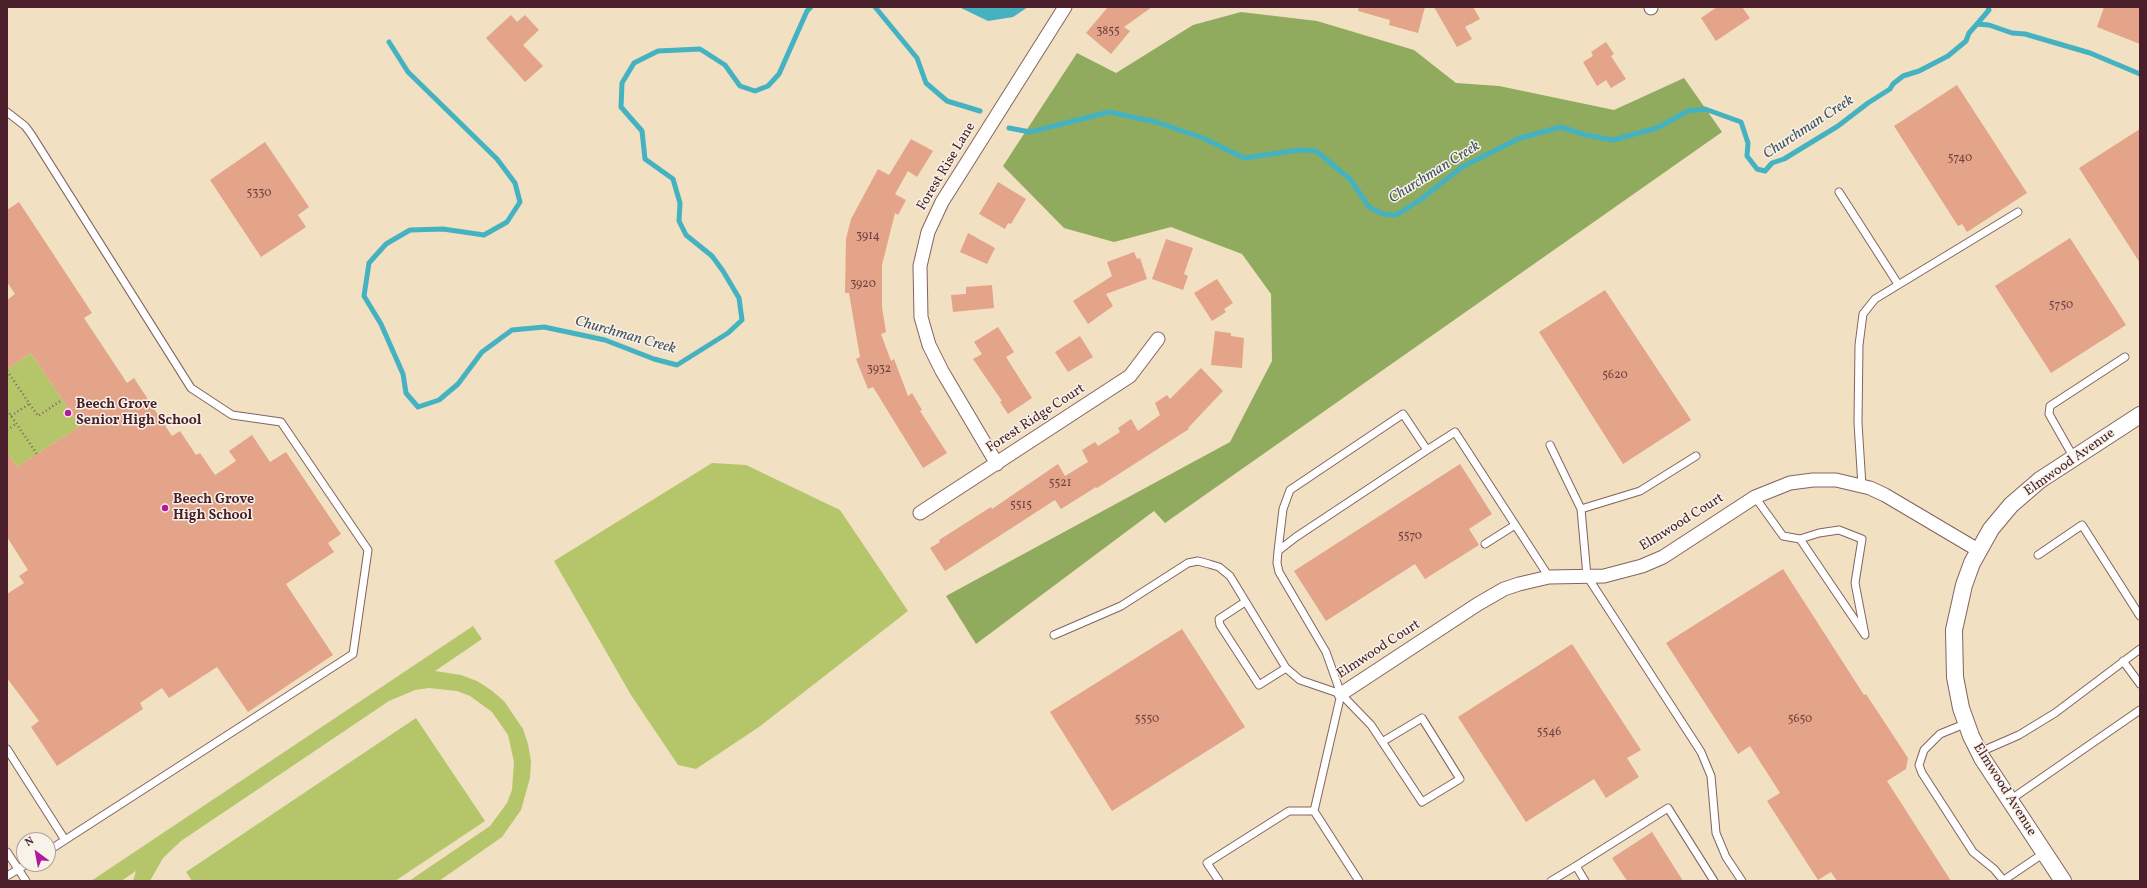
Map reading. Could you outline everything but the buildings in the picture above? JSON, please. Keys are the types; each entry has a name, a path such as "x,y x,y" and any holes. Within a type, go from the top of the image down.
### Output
{"street":[{"name":"Forest Rise Lane","path":"997,464 942,371 929,345 921,317 920,266 928,232 942,202 1065,7"},
{"name":"Forest Ridge Court","path":"920,513 1130,376 1158,339"},
{"name":"Elmwood Avenue","path":"2063,881 1980,752 1967,723 1961,708 1955,677 1954,630 1964,584 1978,550 1991,529 2011,505 2040,480 2140,416"},
{"name":"Elmwood Court","path":"1341,694 1491,596 1519,584 1549,577 1604,576 1631,570 1663,557 1755,497 1790,483 1813,480 1836,480 1862,486 1885,495 1978,550"}],"lane":[{"path":"7,112 25,126 32,134 191,388 232,415 281,422 368,550 353,654 56,845"},
{"path":"1839,192 1898,284"},
{"path":"1862,486 1858,424 1861,324 1863,314 1875,299 2018,212"},
{"path":"2074,458 2049,414 2050,406 2125,356"},
{"path":"1382,742 1422,718 1460,778 1422,802 1382,742 1371,725 1341,694 1326,652 1279,572 1277,563 1283,509 1290,490 1403,414 1427,450"},
{"path":"1278,551 1455,432 1549,577"},
{"path":"1550,445 1581,508 1588,576 1701,752 1711,776 1716,833 1726,857 1742,881"},
{"path":"1581,508 1640,491 1696,456"},
{"path":"1755,497 1783,536 1800,539 1819,533 1839,530 1862,539 1855,583 1865,635 1800,539"},
{"path":"1485,544 1515,525"},
{"path":"2038,555 2082,525 2140,616"},
{"path":"1054,635 1121,606 1188,564 1198,561 1219,567 1230,576 1286,668 1300,680 1341,694"},
{"path":"1245,602 1220,618 1220,625 1259,685 1286,668"},
{"path":"1980,752 2019,735 2055,713 2140,649"},
{"path":"2123,661 2140,684"},
{"path":"1341,694 1314,811 1359,881"},
{"path":"2010,800 2140,710"},
{"path":"1967,723 1940,734 1924,750 1919,765 1922,773 1973,852 1994,869 2004,880 2044,853"},
{"path":"7,748 65,840"},
{"path":"1551,881 1668,808 1714,881"},
{"path":"1219,881 1207,863 1289,811 1314,811"},
{"path":"7,852 16,866"},
{"path":"1576,866 1585,881"},
{"path":"7,876 16,870"},
{"path":"20,872 26,881"}],"path":[{"path":"7,371 38,416 62,400"},
{"path":"11,416 29,404"},
{"path":"7,410 37,454"},
{"path":"7,430 16,424"}],"green space":[{"path":"1241,12 1317,21 1414,50 1456,83 1499,86 1614,110 1684,78 1722,132 1165,523 1154,511 976,644 946,596 1230,442 1272,361 1271,294 1242,254 1171,227 1114,242 1064,228 1003,166 1077,53 1116,73 1193,25"},
{"path":"31,353 80,426 17,467 7,452 7,369"},
{"path":"712,463 746,465 840,510 908,611 759,727 696,769 678,765 631,695 554,561"},
{"path":"473,626 482,639 435,671 461,675 477,681 504,701 523,729 528,744 531,761 530,778 521,810 502,837 439,881 409,881 490,826 507,803 512,790 514,762 508,735 492,712 470,696 457,691 429,688 415,690 389,701 181,841 163,858 150,881 133,881 136,871 121,881 91,881"},
{"path":"416,718 485,821 395,881 192,881 186,872"}],"water":[{"path":"959,7 1028,7 1013,17 988,21"}],"waterway":[{"name":"Churchman Creek","path":"389,42 408,72 497,159 515,183 520,202 507,222 484,235 443,229 410,230 386,244 369,263 364,296 381,324 403,374 406,393 418,407 439,400 458,384 482,352 512,330 544,327 605,340 654,359 677,365 728,333 742,320 739,298 723,271 712,256 686,235 679,221 680,203 673,179 645,159 642,131 621,107 622,83 634,63 658,51 700,49 725,65 740,86 755,91 768,86 779,74 807,11 811,7"},
{"name":"Churchman Creek","path":"875,7 917,58 926,83 947,101 980,111"},
{"path":"1977,24 1989,10 1988,7"},
{"name":"Churchman Creek","path":"1009,128 1030,132 1109,112 1156,122 1203,138 1244,158 1299,150 1316,151 1350,179 1369,207 1383,214 1396,215 1420,200 1462,167 1520,138 1561,127 1586,135 1613,140 1657,128 1688,111 1705,109 1741,122 1748,143 1747,156 1757,169 1765,171 1772,163 1784,159 1838,126 1868,103 1890,89 1893,84 1903,76 1919,71 1948,56 1966,41 1969,33 1977,24 1989,25 2012,33 2025,34 2090,53 2140,74"}],"place":[{"name":"Beech Grove Senior High School","path":"68,413"},
{"name":"Beech Grove High School","path":"165,508"}]}
